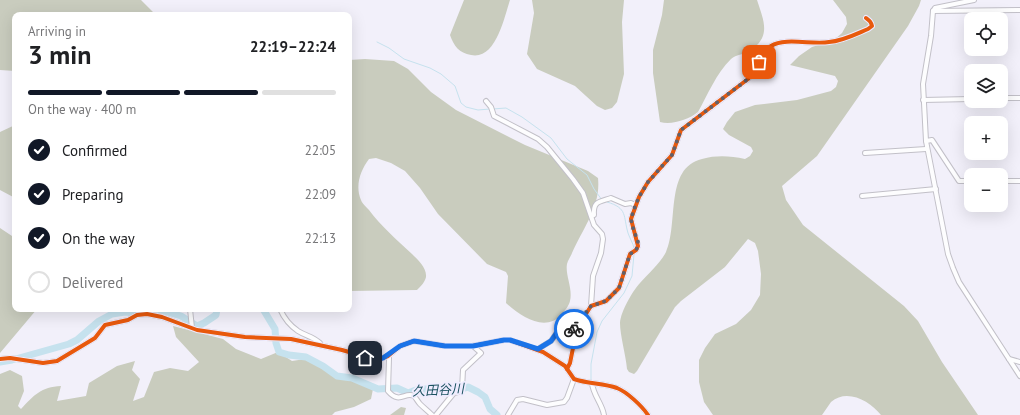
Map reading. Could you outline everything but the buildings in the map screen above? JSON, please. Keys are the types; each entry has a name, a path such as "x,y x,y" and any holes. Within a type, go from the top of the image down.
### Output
{"street":[{"path":"933,10 935,8 974,0"},
{"path":"933,10 1020,10"},
{"path":"933,10 923,84 923,100 926,148 936,189 948,254 959,282 1020,376"},
{"path":"591,306 606,301 619,288 630,254 636,250 638,246 631,219 635,205 648,182 672,155 681,130 748,79 753,74 766,50 771,46 784,42 830,42 868,29 872,26 870,21 866,18"},
{"path":"1008,98 1020,98"},
{"path":"923,100 964,99"},
{"path":"486,102 494,116 538,139 547,147 583,193 594,225 602,234 603,245 594,276 591,306 577,328 570,363 567,369"},
{"path":"926,141 932,140 959,181 964,181"},
{"path":"865,153 926,148"},
{"path":"1008,181 1020,182"},
{"path":"862,196 936,189"},
{"path":"592,216 594,215 594,207 596,203 611,198 625,204 631,203 635,205"},
{"path":"190,312 192,326"},
{"path":"282,312 286,321 298,331 314,337 320,345"},
{"path":"0,359 10,358 44,363 57,361 94,338 105,325 128,320 137,315 147,314 227,335 291,339 377,360 388,356 400,346 414,341 437,346 473,346 510,340 538,349 567,369 574,379 618,388 643,408 648,415"},
{"path":"538,349 551,341 558,331 573,330 577,328"},
{"path":"436,415 454,392 458,392 462,389 463,370 481,353 473,346"},
{"path":"388,356 388,391 397,398 410,395 415,396 421,405 432,415"},
{"path":"1009,359 1020,363 1015,368"},
{"path":"508,415 517,400 523,399 541,404 558,404 564,402 574,379"},
{"path":"592,383 592,388 602,407 604,415"}],"shaded area":[{"path":"0,0 141,0 153,12 12,12 12,71 0,70"},
{"path":"464,0 510,0 498,36 493,45 480,55 471,55 460,51 455,46 450,35"},
{"path":"532,0 624,0 622,22 624,74 617,102 612,108 605,110 597,106 575,86 537,69 527,54 534,13"},
{"path":"664,0 757,0 762,14 764,27 762,39 758,45 749,52 733,57 721,71 698,112 685,119 670,123 660,122 653,73 653,50 662,15"},
{"path":"833,0 921,0 908,26 817,156 782,186 786,200 803,225 904,306 918,321 942,362 978,415 881,415 865,401 851,396 844,396 831,402 822,415 713,415 704,402 699,382 699,360 715,334 736,324 751,310 760,295 761,274 758,251 755,243 748,239 725,267 675,307 637,371 634,374 629,372 627,369 620,328 621,318 627,302 634,291 658,264 666,252 670,240 677,185 682,173 690,164 702,159 724,156 745,159 750,156 753,151 751,147 729,135 723,129 735,112 755,105 797,100 831,91 836,87 838,81 835,76 790,65 799,56 812,47 834,40 842,33 847,24 846,17"},
{"path":"352,60 394,61 408,69 431,92 456,110 525,145 588,171 598,178 597,198 594,207 567,264 567,273 571,292 569,303 567,308 556,320 541,323 534,321 526,318 506,303 508,276 506,272 487,264 438,214 420,188 405,171 391,163 376,158 369,159 363,168 359,179 358,189 361,200 384,227 424,267 426,277 424,282 417,290 352,291"},
{"path":"12,126 12,196 0,190 0,132"},
{"path":"0,228 12,236 12,312 34,312 0,353"},
{"path":"173,326 223,339 236,349 261,359 278,352 292,361 305,359 317,364 334,377 357,379 373,389 371,399 354,407 335,412 332,415 0,415 0,374 10,370 22,376 24,391 18,406 21,409 38,393 48,388 61,386 57,401 86,396 89,383 117,366 135,361 132,370 140,379 133,401 144,397 154,372 170,368 188,371 199,362 176,337"},
{"path":"401,407 406,408 404,415 390,415"}],"waterway":[{"path":"377,42 389,48 404,59 430,68 441,74 455,86 461,103 466,107 478,110 490,109"},
{"path":"493,109 506,108 522,117 551,138 567,159 587,175 594,189 602,200"},
{"path":"607,202 614,204 624,213 628,233 634,248"},
{"path":"591,381 591,364 597,332 602,321 624,293 632,276 634,254"},
{"name":"久田谷川","path":"0,362 69,344 77,340 99,321 112,314 125,312"},
{"name":"久田谷川","path":"125,312 137,312"},
{"name":"久田谷川","path":"167,312 181,316 197,326 216,315 216,312"},
{"name":"久田谷川","path":"265,312 275,329 276,343 279,352 306,357 323,366 337,376 352,378 378,389 397,388 408,393 416,390 459,390 468,387 485,397 490,409 497,415"}],"cycle path":[{"path":"567,369 570,363 577,328 591,306 606,301 619,288 630,254 636,250 638,246 631,219 639,197 648,182 672,155 681,130 748,79 764,52 771,46 784,42 822,43 839,40 872,26 866,18"},
{"path":"0,359 10,358 43,363 57,361 95,338 105,325 128,320 137,315 147,314 162,317 197,330 245,337 291,339 342,350 377,360 388,356 400,346 414,341 445,346 473,346 510,340 543,352 565,366 574,379 612,386 621,390 634,400 648,415"}],"way so far":[{"path":"574,329 577,328 591,306 606,301 619,288 630,254 636,250 638,246 631,219 634,209 648,182 672,155 681,130 748,79 753,74 759,62"}],"route":[{"path":"365,358 377,360 383,358 388,356 400,346 414,341 437,346 473,346 510,340 538,349 551,341 558,331 574,329"}]}
